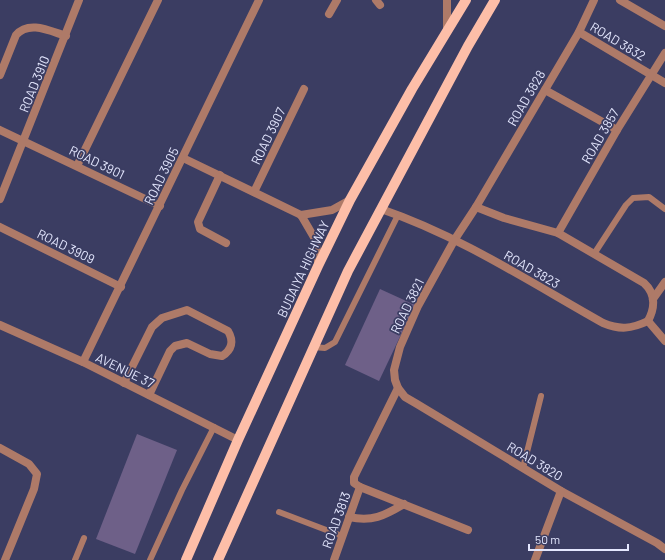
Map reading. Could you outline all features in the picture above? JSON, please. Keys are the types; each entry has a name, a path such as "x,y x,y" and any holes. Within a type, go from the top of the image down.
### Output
{"main road":[{"name":"BUDAIYA HIGHWAY","path":"186,560 238,440 350,200 412,89 466,0"},
{"path":"218,560 312,348 348,271 468,46 495,0"}],"street":[{"name":"ROAD 3910","path":"0,199 66,36 79,0"},
{"path":"77,166 158,0"},
{"name":"ROAD 3905","path":"83,362 121,287 259,0"},
{"path":"329,14 337,0"},
{"path":"446,0 447,31"},
{"name":"ROAD 3828","path":"455,239 476,207 579,32 594,0"},
{"path":"620,0 665,26"},
{"path":"0,75 16,35 20,30 31,26 66,36"},
{"name":"ROAD 3832","path":"579,32 665,83"},
{"name":"ROAD 3857","path":"558,233 617,130 665,53"},
{"name":"ROAD 3907","path":"254,192 304,89"},
{"path":"545,90 617,130"},
{"path":"0,130 24,140"},
{"name":"ROAD 3901","path":"24,140 160,206"},
{"path":"183,158 301,215 315,239 318,252 318,266"},
{"path":"220,175 198,222 200,229 226,243"},
{"path":"301,215 327,211 350,200"},
{"path":"476,207 504,218 558,233 644,283 651,289 653,299 653,312 648,321 665,341"},
{"name":"ROAD 3823","path":"381,209 455,239 603,323 616,328 628,329 648,321"},
{"name":"ROAD 3909","path":"0,227 121,287"},
{"name":"ROAD 3821","path":"398,388 394,370 400,347 418,306 455,239"},
{"path":"653,299 665,282"},
{"path":"124,383 152,327 158,320 187,310 228,331 232,342 230,348 222,356 210,354 187,343 175,346 170,351 149,395"},
{"name":"AVENUE 37","path":"0,325 83,362 238,440"},
{"path":"398,388 354,477 354,483 360,487 468,530"},
{"name":"ROAD 3820","path":"398,388 405,397 561,491 657,543 665,549"},
{"path":"0,448 29,464 37,474 34,488 5,560"},
{"name":"ROAD 3813","path":"334,560 360,487"},
{"path":"535,560 561,491"},
{"path":"349,517 363,520 378,518 404,504"}],"lane":[{"path":"594,254 626,205 633,198 649,197 665,209"},
{"path":"312,348 325,348 335,342 398,215"},
{"path":"523,468 541,396"},
{"path":"150,560 182,490 214,428"},
{"path":"279,512 342,536"},
{"path":"75,560 84,538"}],"building":[{"path":"380,289 415,305 379,381 345,365"},
{"path":"137,434 177,450 135,554 96,539"}]}
